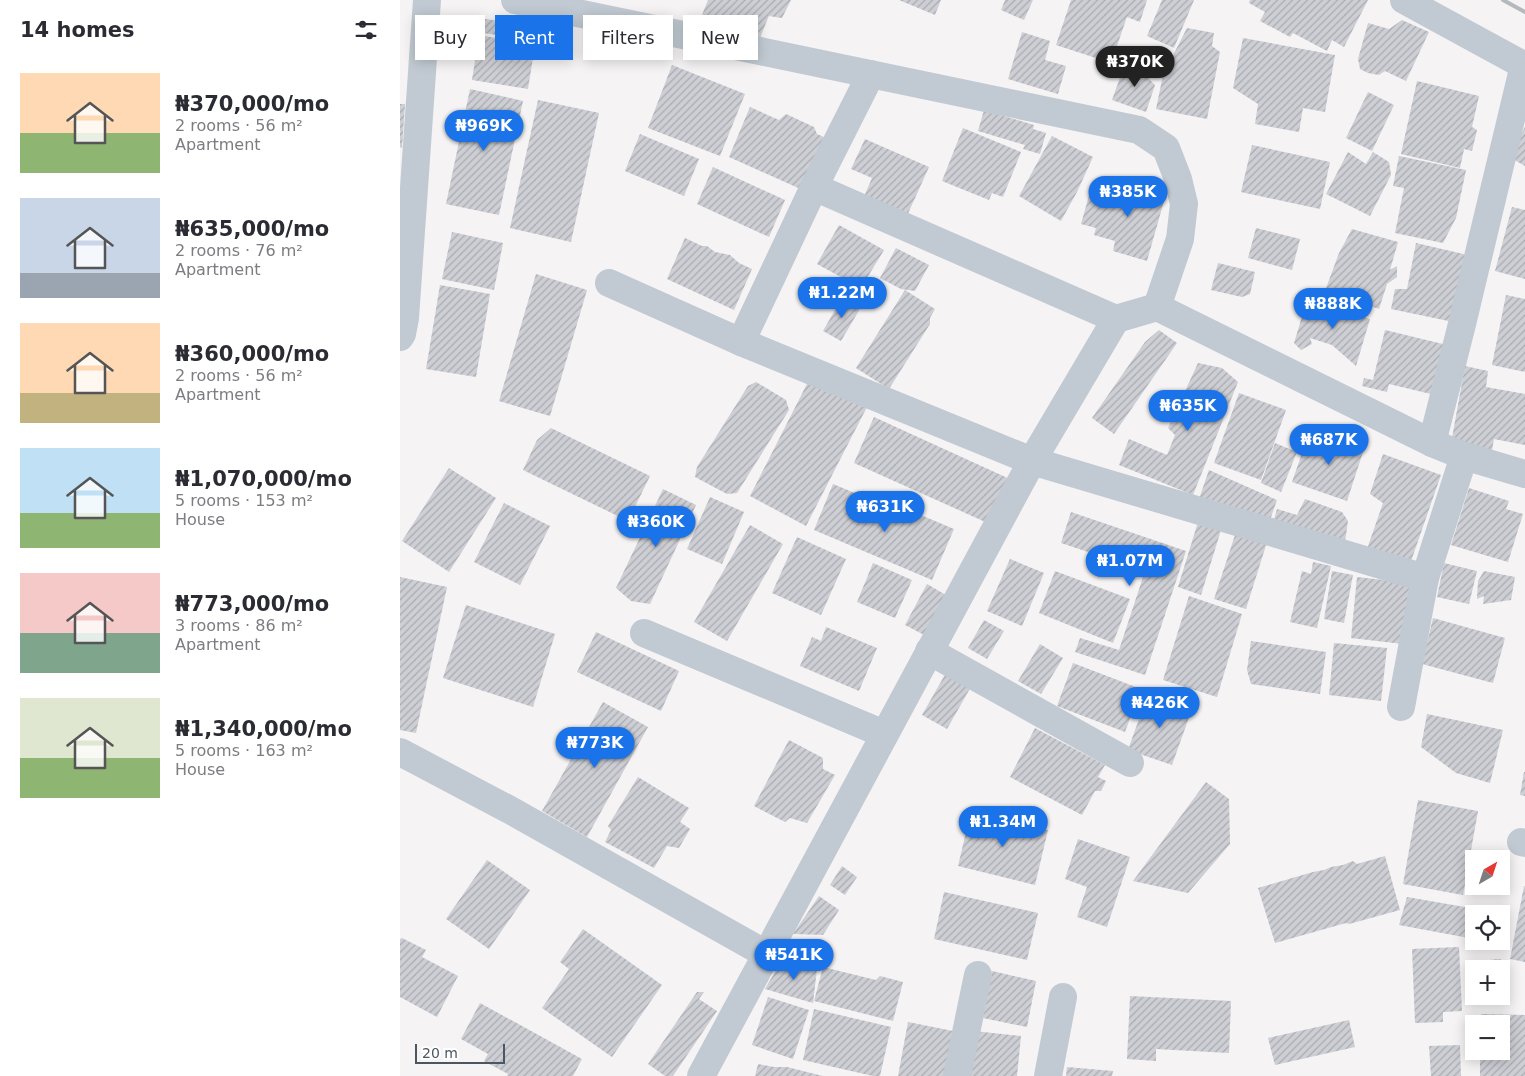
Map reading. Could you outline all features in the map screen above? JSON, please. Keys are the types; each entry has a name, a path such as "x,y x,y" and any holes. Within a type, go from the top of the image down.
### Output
{"street":[{"path":"400,337 405,318 427,0"},
{"path":"515,0 1139,130 1166,148 1178,179 1184,204 1180,239 1157,306"},
{"path":"1404,0 1524,65 1432,443"},
{"path":"741,342 814,187 871,74"},
{"path":"814,187 1116,319 1157,306 1432,443 1464,456 1525,474"},
{"path":"610,283 741,342 1032,461 1425,578"},
{"path":"701,1076 1032,461 1116,319"},
{"path":"1401,707 1425,578 1464,456"},
{"path":"644,633 884,734"},
{"path":"929,651 1130,763"},
{"path":"400,752 510,810 766,954"},
{"path":"957,1076 978,975"},
{"path":"1048,1076 1064,997"}],"building":[{"path":"708,0 791,0 782,18 769,16 759,40 758,15 702,15"},
{"path":"899,0 941,0 935,15"},
{"path":"1005,0 1033,0 1024,20 1001,10"},
{"path":"1071,0 1147,0 1140,22 1127,17 1111,63 1056,45"},
{"path":"1162,0 1194,0 1174,48 1147,36"},
{"path":"1250,0 1368,0 1344,47 1332,40 1327,51 1293,33 1290,37 1260,21 1265,12 1249,3"},
{"path":"485,19 495,20 495,35 485,33"},
{"path":"1402,20 1429,32 1406,81 1385,71 1379,75 1360,69 1358,59 1368,23 1389,29"},
{"path":"1187,28 1214,33 1212,46 1220,52 1207,119 1156,109 1163,75"},
{"path":"1022,32 1050,41 1045,60 1066,66 1058,94 1008,79"},
{"path":"485,36 495,38 495,60 533,60 528,89 472,80 475,60 485,60"},
{"path":"1243,38 1335,55 1325,112 1303,108 1299,132 1255,124 1258,104 1233,88"},
{"path":"1138,61 1153,67 1149,79 1155,85 1146,112 1112,100 1123,69 1134,73"},
{"path":"672,65 745,94 720,156 648,128"},
{"path":"1417,81 1479,96 1472,127 1477,130 1472,151 1464,149 1460,168 1401,154"},
{"path":"470,89 523,101 499,215 446,204"},
{"path":"1368,92 1394,105 1372,151 1346,138"},
{"path":"538,100 599,113 571,242 510,228"},
{"path":"400,104 405,104 402,148 400,147"},
{"path":"750,107 779,120 786,114 814,127 817,134 828,139 805,191 729,157"},
{"path":"984,110 1034,125 1033,129 1046,133 1040,154 1023,149 1025,145 978,131"},
{"path":"1525,127 1525,166 1509,157"},
{"path":"963,128 1021,152 1003,197 992,193 989,200 942,181"},
{"path":"640,134 699,159 684,196 625,171"},
{"path":"1052,136 1093,157 1061,221 1019,196"},
{"path":"865,139 929,167 906,218 863,199 872,178 851,169"},
{"path":"1252,145 1330,162 1320,209 1241,192"},
{"path":"1348,152 1366,164 1373,152 1389,162 1391,175 1370,216 1326,194"},
{"path":"1399,156 1466,170 1456,218 1443,243 1395,233 1404,188 1393,186"},
{"path":"713,167 785,200 769,237 697,204"},
{"path":"1133,177 1168,187 1147,261 1113,251 1115,241 1094,235 1096,228 1081,224 1090,192 1126,204"},
{"path":"1512,207 1525,210 1525,279 1495,271"},
{"path":"839,225 884,250 861,288 817,264"},
{"path":"1256,228 1300,239 1292,270 1248,258"},
{"path":"1352,229 1398,242 1390,270 1397,266 1397,277 1387,284 1379,309 1325,291 1339,253"},
{"path":"452,232 503,243 494,290 442,279"},
{"path":"685,238 702,246 707,246 715,252 730,255 739,263 752,269 734,310 667,279"},
{"path":"1416,243 1472,256 1458,323 1391,309 1395,289 1407,289"},
{"path":"896,248 929,265 915,291 901,289 880,278"},
{"path":"1218,263 1255,272 1250,294 1242,297 1211,290"},
{"path":"536,274 587,290 550,416 499,401"},
{"path":"440,285 490,294 476,377 426,369"},
{"path":"905,290 935,309 930,318 930,324 889,389 856,368"},
{"path":"1506,295 1525,299 1525,372 1492,365"},
{"path":"843,296 861,307 841,341 823,331"},
{"path":"1307,300 1370,319 1356,366 1332,345 1310,338 1312,344 1301,350 1294,343"},
{"path":"1159,330 1177,343 1114,434 1092,418 1145,342"},
{"path":"1385,330 1447,345 1435,395 1389,384 1387,392 1362,386 1364,378 1373,380"},
{"path":"1198,363 1222,368 1238,382 1193,495 1119,465 1129,439 1167,455 1175,435 1168,428"},
{"path":"1465,366 1488,371 1486,387 1525,394 1525,445 1494,439 1491,456 1450,449"},
{"path":"810,378 867,407 806,526 750,496"},
{"path":"756,382 786,400 789,410 737,493 727,494 695,477 697,467 748,386"},
{"path":"1239,393 1286,410 1261,480 1214,463"},
{"path":"874,417 1012,480 992,525 854,463"},
{"path":"551,428 650,476 628,521 523,470 537,440"},
{"path":"1309,433 1340,444 1343,438 1365,446 1347,501 1292,482"},
{"path":"1275,443 1297,452 1281,492 1261,483"},
{"path":"1383,454 1441,475 1409,567 1366,552 1383,503 1370,494"},
{"path":"449,468 496,498 449,572 402,541"},
{"path":"1209,470 1277,500 1270,520 1199,499"},
{"path":"833,484 867,498 869,508 903,523 909,510 954,529 932,580 814,530"},
{"path":"1469,488 1509,501 1506,509 1523,514 1508,562 1451,545"},
{"path":"663,489 696,505 650,604 631,601 616,588"},
{"path":"710,497 744,512 722,564 687,549"},
{"path":"1305,499 1342,512 1348,521 1345,542 1274,520 1277,509 1297,515"},
{"path":"504,503 550,526 520,585 474,562"},
{"path":"1071,512 1186,551 1145,675 1075,652 1080,638 1119,650 1145,571 1061,543"},
{"path":"1198,522 1221,530 1201,595 1178,587"},
{"path":"750,525 783,544 727,641 694,622"},
{"path":"1236,532 1267,542 1246,609 1214,599"},
{"path":"797,537 846,559 821,615 772,593"},
{"path":"1010,559 1044,573 1022,626 987,611"},
{"path":"1313,562 1331,566 1317,628 1290,622 1302,571 1311,574"},
{"path":"873,563 912,580 895,618 857,602"},
{"path":"1444,563 1477,571 1469,604 1437,597"},
{"path":"1055,571 1130,599 1113,643 1039,613"},
{"path":"1332,571 1353,575 1344,623 1324,619"},
{"path":"1484,571 1515,577 1511,600 1483,604 1484,596 1477,599 1478,581"},
{"path":"400,577 447,587 416,733 400,730"},
{"path":"1357,577 1410,583 1403,644 1351,638"},
{"path":"927,584 946,595 928,637 905,625"},
{"path":"1189,596 1242,614 1217,697 1163,680"},
{"path":"466,605 555,634 533,707 443,678"},
{"path":"1433,618 1505,638 1493,683 1422,664"},
{"path":"984,620 1004,631 987,659 968,648"},
{"path":"826,627 877,648 859,691 800,666 812,637 821,641"},
{"path":"596,632 679,671 661,711 577,672"},
{"path":"1251,641 1326,652 1320,694 1251,684 1247,670"},
{"path":"1334,643 1387,648 1381,701 1329,695"},
{"path":"1040,644 1063,658 1041,694 1018,681"},
{"path":"1073,663 1141,689 1125,732 1057,706"},
{"path":"947,671 972,685 947,729 922,715"},
{"path":"1148,693 1192,709 1172,765 1128,750"},
{"path":"603,702 648,727 587,837 542,811"},
{"path":"1427,714 1503,730 1490,783 1456,773 1421,747"},
{"path":"1035,728 1105,765 1098,777 1106,781 1101,791 1095,791 1082,815 1010,777"},
{"path":"789,740 823,758 823,769 835,775 807,823 790,818 785,822 754,806"},
{"path":"1525,772 1525,796 1520,795"},
{"path":"638,777 689,808 680,822 690,829 679,848 667,846 654,868 605,842 611,830 608,826"},
{"path":"1206,782 1229,799 1230,844 1188,893 1133,881"},
{"path":"1418,800 1478,811 1471,850 1465,850 1465,884 1463,895 1403,884"},
{"path":"971,811 1048,830 1035,885 958,866"},
{"path":"1078,839 1130,857 1107,927 1077,917 1087,887 1065,879"},
{"path":"1385,856 1400,910 1275,943 1258,888 1353,861 1357,864"},
{"path":"487,860 530,890 489,949 446,919"},
{"path":"842,866 857,877 845,895 830,885"},
{"path":"1525,887 1525,962 1510,959"},
{"path":"944,892 1038,913 1027,960 934,939"},
{"path":"819,896 839,910 823,935 793,934"},
{"path":"1407,897 1465,907 1465,937 1399,925"},
{"path":"583,929 662,985 612,1057 542,1008 569,969 560,962"},
{"path":"402,938 426,950 422,957 458,976 437,1017 400,997 400,939"},
{"path":"1459,947 1462,1011 1443,1012 1443,1022 1415,1023 1412,949"},
{"path":"781,961 817,969 813,1003 765,989"},
{"path":"823,967 876,980 880,976 903,982 893,1021 814,1001"},
{"path":"992,971 1036,981 1027,1027 983,1018"},
{"path":"697,992 704,992 699,999 717,1011 673,1076 665,1076 648,1064"},
{"path":"1130,996 1231,1001 1229,1053 1156,1049 1156,1061 1127,1059"},
{"path":"768,997 809,1010 793,1059 752,1045"},
{"path":"480,1003 582,1059 573,1076 507,1076 508,1074 484,1061 488,1054 461,1039"},
{"path":"814,1009 891,1027 880,1076 803,1060"},
{"path":"1481,1014 1525,1015 1525,1076 1480,1076 1480,1060 1510,1060 1510,1015"},
{"path":"1349,1020 1355,1047 1275,1065 1268,1038"},
{"path":"908,1022 953,1031 944,1076 898,1076"},
{"path":"974,1031 1021,1036 1017,1076 970,1076"},
{"path":"1460,1045 1461,1076 1431,1076 1429,1046"},
{"path":"758,1064 787,1067 823,1076 755,1076"},
{"path":"1067,1067 1113,1071 1112,1076 1066,1076"}],"railway":[{"path":"1503,0 1525,12"}]}
